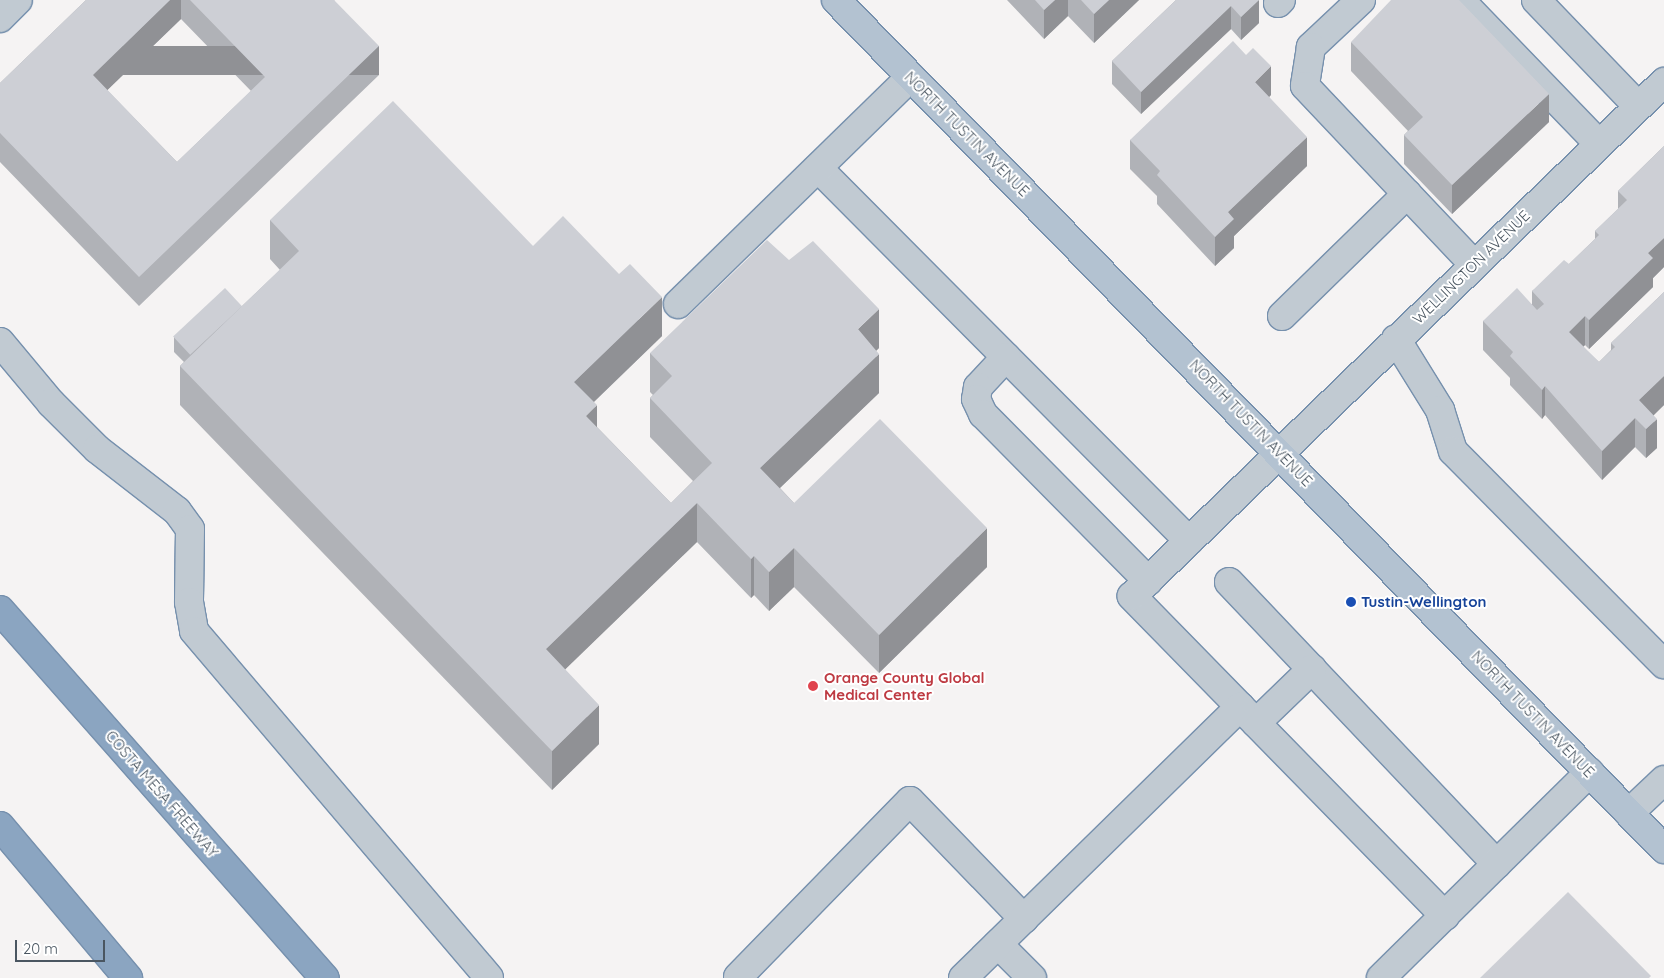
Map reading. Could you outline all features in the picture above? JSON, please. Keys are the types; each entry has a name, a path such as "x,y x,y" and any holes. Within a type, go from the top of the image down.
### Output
{"highway":[{"name":"COSTA MESA FREEWAY","path":"0,610 325,978"},
{"path":"0,826 128,978"}],"main road":[{"name":"NORTH TUSTIN AVENUE","path":"836,0 1279,452 1664,849"}],"street":[{"path":"0,18 18,0"},
{"path":"1361,0 1311,47 1305,86 1474,265"},
{"path":"1460,0 1599,144"},
{"path":"1536,0 1638,106"},
{"path":"678,304 911,77"},
{"name":"WELLINGTON AVENUE","path":"1248,715 1132,596 1664,82"},
{"path":"818,168 1189,541"},
{"path":"1282,316 1407,194"},
{"path":"1396,339 1440,410 1454,451 1664,664"},
{"path":"0,342 51,403 97,449 177,511 190,529 189,602 194,631 490,978"},
{"path":"1006,357 978,387 976,399 983,414 1148,581"},
{"path":"1229,582 1497,864"},
{"path":"964,978 1024,919 1248,715 1312,669"},
{"path":"1248,715 1445,916"},
{"path":"1381,978 1590,772"},
{"path":"1629,812 1664,780"},
{"path":"733,973 910,801 1024,919"},
{"path":"998,944 1032,978"}],"building":[{"path":"86,0 170,0 93,75 177,162 265,77 190,0 334,0 379,46 139,277 0,133 0,83"},
{"path":"1035,0 1055,0 1044,10"},
{"path":"1081,0 1109,0 1094,14"},
{"path":"1176,0 1259,0 1241,17 1231,6 1141,92 1112,61"},
{"path":"1391,0 1459,0 1549,94 1452,185 1404,135 1423,117 1351,42"},
{"path":"1233,41 1246,55 1253,48 1271,66 1255,82 1307,137 1228,212 1234,219 1215,237 1157,175 1160,171 1130,140"},
{"path":"393,101 533,246 563,216 619,274 630,264 662,297 574,382 597,405 586,416 671,503 712,463 650,398 672,376 650,353 767,240 789,260 813,241 879,309 858,329 879,354 760,468 794,503 880,419 987,528 879,635 794,548 769,572 754,556 751,559 697,503 546,649 599,705 552,751 180,366 299,251 270,220"},
{"path":"1664,146 1664,238 1648,253 1653,258 1589,320 1585,316 1569,332 1599,362 1615,347 1611,343 1664,292 1664,376 1639,400 1657,419 1646,429 1635,418 1602,451 1545,386 1542,390 1510,356 1513,352 1483,321 1517,288 1537,310 1544,304 1532,291 1564,260 1569,264 1599,235 1595,231 1627,200 1618,191"},
{"path":"225,288 242,306 190,355 173,336"},
{"path":"1568,892 1651,976 1649,978 1480,978"}],"place":[{"name":"Tustin-Wellington","path":"1351,602"},
{"name":"Orange County Global Medical Center","path":"813,686"}]}
